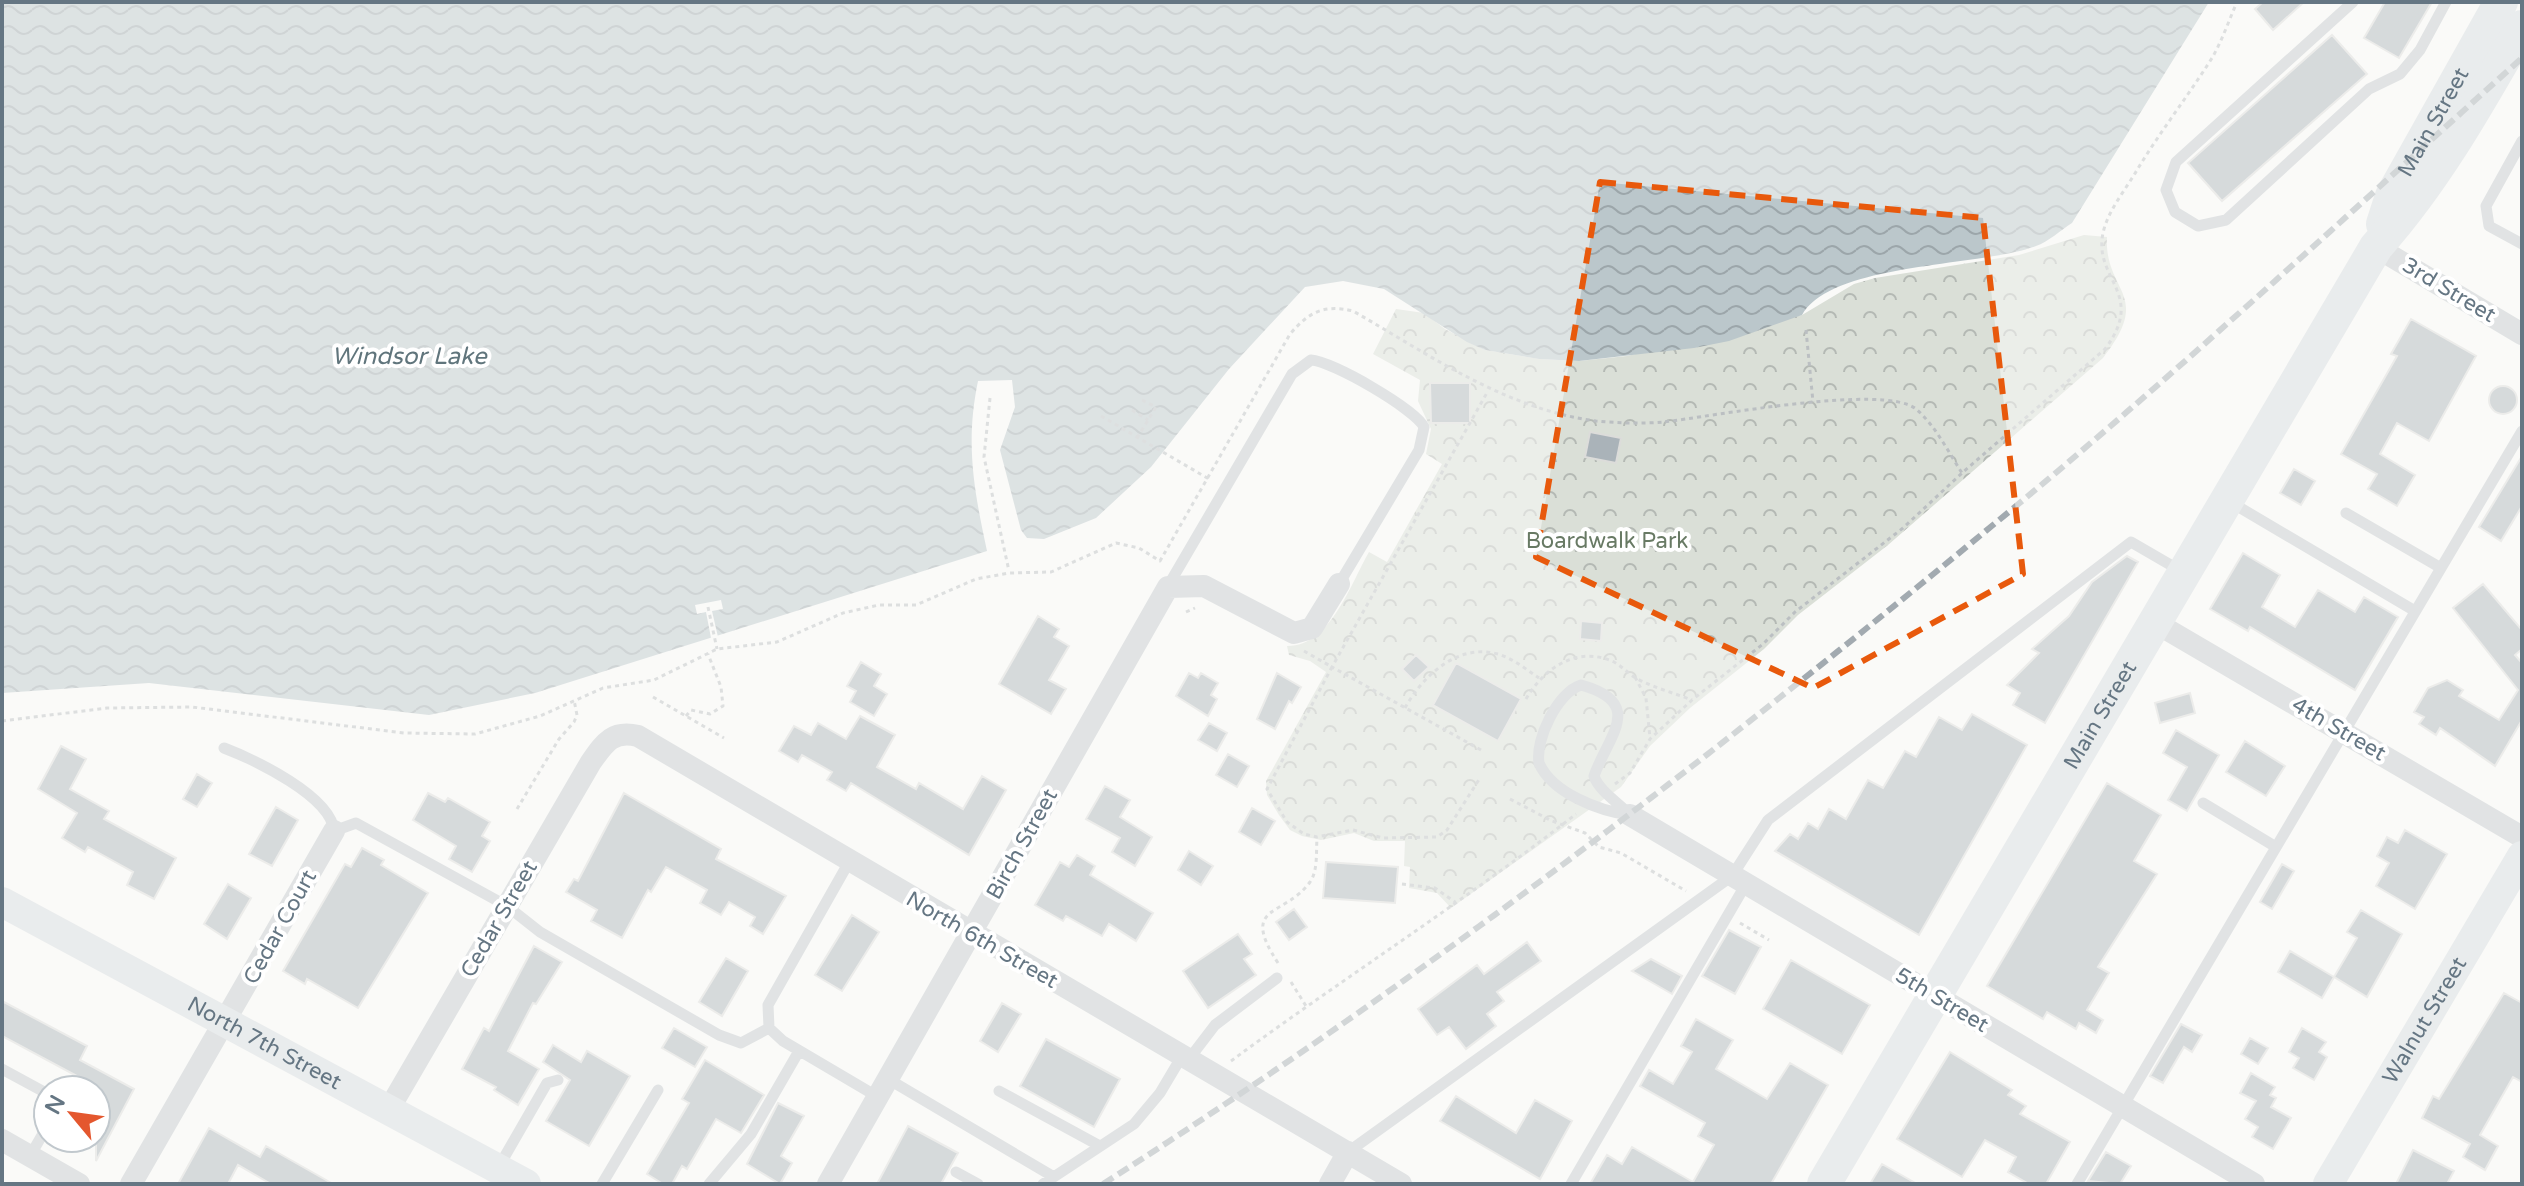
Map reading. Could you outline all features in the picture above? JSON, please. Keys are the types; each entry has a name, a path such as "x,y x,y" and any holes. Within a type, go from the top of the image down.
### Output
{"main road":[{"name":"Main Street","path":"2376,247 2392,196 2501,2"},
{"name":"Main Street","path":"1824,1184 2376,247 2412,206 2441,164 2522,27"},
{"name":"Walnut Street","path":"2328,1184 2522,856"},
{"name":"North 7th Street","path":"2,902 526,1184"}],"street":[{"name":"3rd Street","path":"2376,247 2522,334"},
{"path":"1168,587 1204,586 1287,632 1301,633 1312,628 1339,584"},
{"name":"Birch Street","path":"828,1184 1168,587"},
{"name":"4th Street","path":"2156,623 2522,837"},
{"name":"North 6th Street","path":"617,735 622,732 638,736 970,934 1401,1184"},
{"name":"Cedar Street","path":"389,1109 591,762 606,740 617,735"},
{"name":"5th Street","path":"1630,815 2254,1184"},
{"name":"Cedar Court","path":"131,1184 334,831"},
{"path":"2,1140 79,1184"},
{"path":"1330,1184 1348,1152"}],"lane":[{"path":"2353,2 2176,162 2166,190 2175,212 2198,226 2226,220 2369,89 2400,74 2420,50 2446,2"},
{"path":"2522,141 2486,206 2489,226 2522,244"},
{"path":"1168,587 1292,374 1311,360 1328,365 1413,413 1424,427 1419,450 1339,584"},
{"path":"2077,1184 2522,431"},
{"path":"2228,501 2415,611"},
{"path":"2346,513 2441,568"},
{"path":"1571,1184 1728,915 1739,880 1768,820 2131,542 2185,574"},
{"path":"1581,685 1596,689 1617,707 1618,730 1594,776 1598,786 1614,796 1630,815 1604,812 1556,783 1539,763 1541,737 1573,687 1581,685"},
{"path":"224,748 309,795 333,819 334,831 356,823 507,906 540,932 719,1035 741,1043 769,1028"},
{"path":"2203,803 2276,847"},
{"path":"769,1028 768,1005 849,862"},
{"path":"1348,1152 1699,899 1739,880"},
{"path":"1043,1184 1134,1124 1215,1025 1282,974"},
{"path":"769,1028 799,1051 883,1088 1054,1177"},
{"path":"709,1184 751,1134 799,1051"},
{"path":"2,1069 32,1085"},
{"path":"498,1168 547,1083 558,1080"},
{"path":"602,1184 658,1090"},
{"path":"999,1091 1100,1146"},
{"path":"956,1172 978,1184"}],"path":[{"path":"1806,330 1813,403"},
{"path":"1480,778 1447,830 1437,837 1383,838 1353,830 1317,837 1304,834 1287,822 1267,789 1488,389"},
{"path":"990,398 984,457 1009,573"},
{"path":"1137,438 1156,407 1140,399"},
{"path":"1132,410 1148,420"},
{"path":"1101,416 1209,479"},
{"path":"1615,784 1630,773 1650,739 1692,700 1763,644 1795,612 1903,528 1962,473"},
{"path":"708,607 717,649"},
{"path":"1405,708 1436,669 1472,652 1501,655 1539,678"},
{"path":"686,716 691,710 710,714 723,706 721,687 708,654"},
{"path":"1526,699 1539,678 1564,661 1589,657 1616,663 1635,677 1692,700"},
{"path":"1332,667 1481,750"},
{"path":"1635,677 1646,698 1650,739"},
{"path":"653,697 724,738"},
{"path":"517,809 559,739 574,722 577,715 574,699"},
{"path":"1510,799 1585,833 1608,852 1621,853 1699,899"},
{"path":"1214,1074 1306,1006 1389,952 1582,809"},
{"path":"1306,1006 1282,974 1262,939 1261,930 1269,914 1309,884 1315,866 1317,837"},
{"path":"1402,884 1435,888 1455,902"},
{"path":"1728,915 1769,940"}],"highlighted area":[{"path":"1600,182 1983,218 2023,574 1813,688 1536,557"}],"green space":[{"name":"Boardwalk Park","path":"2084,235 2107,237 2108,256 2126,306 2125,320 2118,336 2103,358 1888,545 1798,615 1764,649 1690,708 1650,746 1621,787 1451,908 1437,893 1409,888 1410,867 1404,866 1405,841 1374,841 1354,833 1321,840 1290,830 1267,795 1266,781 1326,672 1310,661 1289,655 1287,646 1302,644 1327,625 1369,552 1387,562 1442,464 1426,454 1431,429 1418,401 1420,380 1373,354 1396,309 1424,313 1445,329 1485,350 1540,359 1579,361 1627,356 1802,315 1854,284 1875,278 2019,255"}],"water":[{"name":"Windsor Lake","path":"2,2 2209,2 2072,223 2036,246 2011,253 1875,275 1843,285 1818,298 1802,315 1729,341 1579,361 1539,359 1485,350 1467,342 1384,289 1343,281 1305,287 1229,369 1151,467 1096,518 1044,539 1027,538 1021,530 1000,450 1015,407 1012,380 978,381 972,426 973,467 987,551 535,693 429,715 149,683 2,693"}],"pier":[{"path":"721,600 723,609 712,611 718,637 711,638 706,612 697,614 695,605"}],"building":[{"path":"2263,2 2304,2 2273,30 2255,9"},
{"path":"2385,2 2432,2 2399,58 2364,38"},
{"path":"2332,35 2367,74 2222,201 2188,163"},
{"path":"2411,319 2476,356 2429,441 2397,423 2380,454 2415,475 2397,506 2368,489 2377,474 2341,454 2397,356 2391,354"},
{"path":"1430,383 1470,383 1470,423 1431,423"},
{"path":"2503,386 2513,390 2517,400 2513,410 2503,414 2493,410 2489,400 2493,390"},
{"path":"1590,432 1621,438 1616,463 1585,457"},
{"path":"2522,456 2522,506 2501,541 2479,527"},
{"path":"2294,469 2315,481 2301,505 2280,493"},
{"path":"2243,553 2280,575 2262,607 2295,627 2318,590 2355,612 2364,597 2398,617 2355,690 2250,627 2248,631 2210,609"},
{"path":"2127,556 2138,562 2045,723 2013,705 2020,693 2007,685 2039,653 2032,649 2069,616 2092,582"},
{"path":"2483,584 2522,630 2522,649 2515,655 2522,663 2522,720 2495,766 2440,728 2436,735 2419,724 2424,717 2414,712 2428,688 2447,680 2463,690 2459,696 2499,720 2518,690 2453,608"},
{"path":"1038,616 1059,629 1054,637 1069,646 1049,680 1066,689 1051,714 999,684"},
{"path":"1581,621 1602,623 1601,641 1580,639"},
{"path":"1416,655 1429,667 1414,681 1402,669"},
{"path":"861,662 881,674 874,686 887,694 874,716 850,702 856,691 847,686"},
{"path":"1456,663 1521,699 1498,741 1433,705"},
{"path":"1189,673 1198,678 1201,673 1218,683 1211,695 1217,699 1208,716 1176,696"},
{"path":"1277,673 1301,687 1292,703 1289,701 1275,729 1257,719"},
{"path":"2190,693 2195,713 2160,723 2155,703"},
{"path":"1972,714 2027,745 1919,935 1775,851 1790,834 1798,839 1808,823 1818,829 1829,809 1846,819 1868,780 1883,788 1905,751 1916,757 1939,717 1962,730"},
{"path":"860,716 895,735 877,767 916,789 919,783 963,809 982,776 1006,790 969,855 851,783 846,791 827,780 832,772 802,755 798,762 779,751 794,726 811,735 818,723 846,739"},
{"path":"1209,723 1227,733 1217,751 1198,740"},
{"path":"2176,730 2219,755 2187,811 2168,800 2187,767 2163,753"},
{"path":"2245,741 2285,766 2266,796 2226,772"},
{"path":"61,746 86,759 70,789 109,811 104,819 176,858 154,899 127,885 133,872 88,847 85,852 62,838 77,813 38,789"},
{"path":"1228,754 1249,766 1237,787 1216,775"},
{"path":"197,774 212,783 197,807 183,799"},
{"path":"2107,783 2161,815 2134,861 2157,874 2098,967 2109,973 2087,1010 2103,1020 2096,1033 2079,1023 2076,1029 2047,1012 2043,1019 1987,986"},
{"path":"1105,786 1130,800 1120,817 1152,837 1135,866 1112,852 1120,838 1086,819"},
{"path":"428,793 445,802 448,798 490,822 482,836 490,841 472,872 449,859 456,846 413,820"},
{"path":"624,793 721,849 716,859 786,896 763,934 750,926 755,917 729,902 721,915 700,903 707,890 666,867 651,892 648,890 622,938 591,921 597,910 566,892 574,879 578,881"},
{"path":"276,807 298,820 272,866 249,854"},
{"path":"1252,808 1275,821 1261,845 1239,832"},
{"path":"2405,830 2447,854 2415,909 2376,886 2389,863 2377,856 2387,837 2398,843"},
{"path":"362,848 384,860 381,865 428,893 358,1008 307,979 305,984 283,971 345,864 351,867"},
{"path":"1189,851 1213,866 1201,885 1178,870"},
{"path":"1077,855 1095,866 1090,875 1153,913 1136,941 1109,924 1102,936 1066,916 1063,921 1035,905 1060,862 1069,867"},
{"path":"1326,862 1398,867 1395,903 1323,898"},
{"path":"2282,864 2294,871 2272,909 2260,902"},
{"path":"228,884 251,898 227,939 204,924"},
{"path":"1294,909 1307,927 1289,940 1276,922"},
{"path":"2361,910 2402,934 2367,997 2334,977 2357,938 2347,932"},
{"path":"852,915 879,932 842,991 815,975"},
{"path":"1729,930 1761,947 1735,994 1702,976"},
{"path":"1238,934 1252,954 1244,959 1256,975 1208,1008 1183,971"},
{"path":"1527,942 1541,961 1497,992 1504,1001 1487,1014 1496,1026 1466,1049 1449,1027 1437,1035 1418,1009 1477,965 1484,974"},
{"path":"534,946 562,962 536,1004 533,1003 508,1051 539,1069 518,1105 494,1090 496,1087 462,1069 484,1028 489,1031"},
{"path":"2290,951 2334,977 2322,998 2278,972"},
{"path":"726,958 748,971 722,1016 699,1002"},
{"path":"1651,959 1682,976 1672,994 1632,971"},
{"path":"1791,960 1870,1005 1842,1054 1763,1009"},
{"path":"2504,993 2522,1003 2522,1082 2513,1077 2480,1135 2498,1146 2485,1170 2463,1157 2470,1144 2422,1118 2433,1096 2439,1099"},
{"path":"2,1001 87,1046 80,1060 106,1074 73,1074 2,1036"},
{"path":"1002,1003 1021,1014 998,1052 980,1041"},
{"path":"1696,1019 1733,1040 1716,1069 1767,1099 1790,1063 1828,1085 1771,1184 1590,1184 1607,1155 1622,1164 1632,1147 1693,1182 1714,1145 1698,1136 1705,1123 1640,1086 1649,1070 1673,1084 1692,1052 1681,1046"},
{"path":"2181,1024 2202,1035 2192,1052 2184,1047 2163,1083 2150,1076"},
{"path":"674,1028 707,1047 695,1067 662,1048"},
{"path":"2302,1028 2326,1042 2319,1052 2327,1057 2314,1080 2293,1068 2299,1058 2289,1052"},
{"path":"2250,1038 2268,1048 2258,1064 2241,1054"},
{"path":"1046,1039 1120,1079 1094,1127 1020,1086"},
{"path":"553,1045 581,1062 587,1051 630,1076 589,1146 546,1121 570,1080 543,1062"},
{"path":"1950,1052 2012,1090 2008,1095 2026,1106 2020,1114 2070,1142 2046,1184 2029,1184 2008,1172 2016,1157 1985,1140 1962,1177 1897,1139"},
{"path":"705,1060 764,1095 741,1133 716,1119 687,1169 682,1166 672,1184 663,1184 647,1174 689,1103 682,1099"},
{"path":"2251,1073 2275,1087 2270,1095 2276,1098 2271,1107 2291,1118 2273,1149 2252,1137 2258,1127 2245,1119 2256,1101 2240,1093"},
{"path":"112,1077 134,1089 112,1131"},
{"path":"1456,1096 1516,1133 1535,1100 1572,1121 1540,1179 1440,1121"},
{"path":"778,1103 804,1116 781,1156 792,1163 780,1184 747,1164"},
{"path":"908,1126 958,1153 941,1184 877,1184"},
{"path":"209,1128 260,1157 266,1146 333,1184 271,1184 238,1165 228,1184 178,1184"},
{"path":"2413,1150 2454,1171 2447,1184 2396,1184"},
{"path":"2106,1152 2131,1166 2120,1184 2088,1181"},
{"path":"1882,1164 1917,1184 1870,1184"}],"railway":[{"path":"1103,1184 1227,1103 1470,933 1823,663 2112,425 2522,58"}]}
